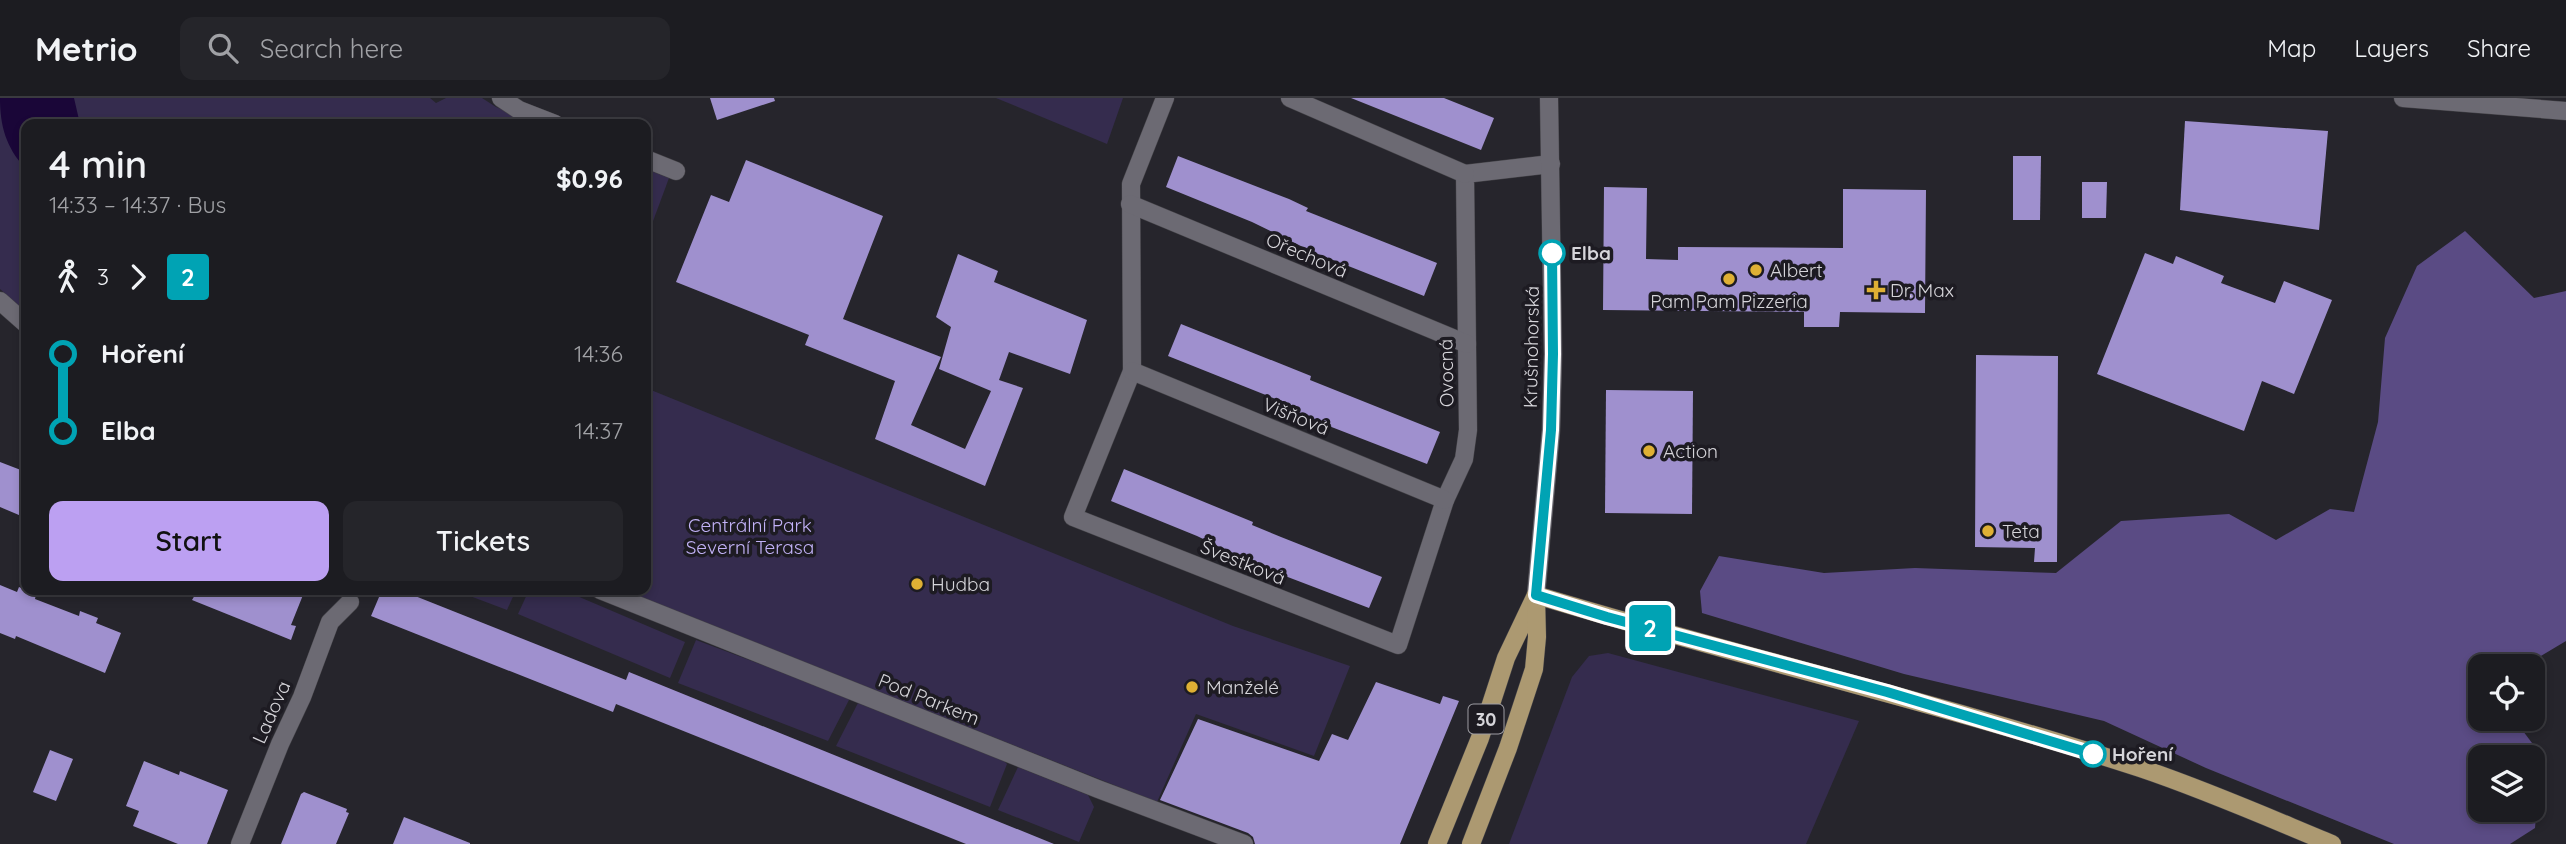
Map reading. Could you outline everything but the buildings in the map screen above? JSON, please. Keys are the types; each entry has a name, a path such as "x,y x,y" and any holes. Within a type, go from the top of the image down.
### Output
{"main road":[{"name":"Krušnohorská","path":"1437,844 1480,738 1506,658 1536,595"},
{"name":"Krušnohorská","path":"1471,844 1508,748 1534,669 1537,637 1536,595"},
{"path":"1536,595 1607,617 1887,692 2138,768 2332,844"}],"street":[{"path":"501,98 519,110 542,119"},
{"path":"1132,371 1131,184 1165,98"},
{"path":"1290,98 1465,174 1550,163"},
{"name":"Krušnohorská","path":"1536,595 1551,430 1553,367 1549,98"},
{"path":"2403,98 2566,111"},
{"path":"651,161 676,171"},
{"name":"Ovocná","path":"1398,645 1445,500 1464,458 1468,430 1465,174"},
{"name":"Ořechová","path":"1130,204 1467,344"},
{"path":"0,301 21,320"},
{"name":"Višňová","path":"1132,371 1445,500"},
{"name":"Švestková","path":"1132,371 1073,517 1398,645"},
{"name":"Pod Parkem","path":"613,595 1098,789 1244,844"},
{"name":"Ladova","path":"240,844 302,697 330,622 350,602"}],"green space":[{"path":"0,98 430,98 436,103 446,98 482,98 526,119 21,119 21,308 0,289"},
{"path":"996,98 1123,98 1107,144"},
{"path":"651,171 669,178 651,227"},
{"name":"Centrální Park Severní Terasa","path":"651,390 1233,626 1350,666 1314,756 1196,714 1157,802 634,595 651,595"},
{"path":"467,595 514,595 507,610"},
{"path":"527,595 575,595 685,642 670,678 518,614"},
{"path":"696,640 850,698 828,741 678,683"},
{"path":"1608,653 1859,721 1806,844 1509,844 1572,677 1589,656"},
{"path":"858,703 1003,760 1007,764 990,807 836,746"},
{"path":"1018,767 1088,795 1094,807 1079,842 998,810"}],"shaded area":[{"path":"0,98 74,98 79,119 21,119 21,163 5,136"},
{"path":"2465,231 2534,298 2566,291 2566,641 2544,654 2468,654 2468,731 2523,731 2534,745 2468,745 2468,822 2535,822 2535,828 2510,844 2394,844 2206,768 2104,721 1904,674 1702,613 1700,591 1719,556 1824,573 1915,568 2056,573 2121,521 2229,514 2276,540 2330,509 2354,512 2378,422 2385,338 2417,266"}],"bus line":[{"name":"2","path":"1552,253 1551,430 1536,595 1607,617 1887,692 2093,754"}],"place":[{"name":"Elba","path":"1552,253"},
{"name":"Albert","path":"1756,270"},
{"name":"Pam Pam Pizzeria","path":"1729,279"},
{"name":"Dr. Max","path":"1876,290"},
{"name":"Action","path":"1649,451"},
{"name":"Teta","path":"1988,531"},
{"name":"Hudba","path":"917,584"},
{"name":"Manželé","path":"1192,687"},
{"name":"Hoření","path":"2093,754"}]}
